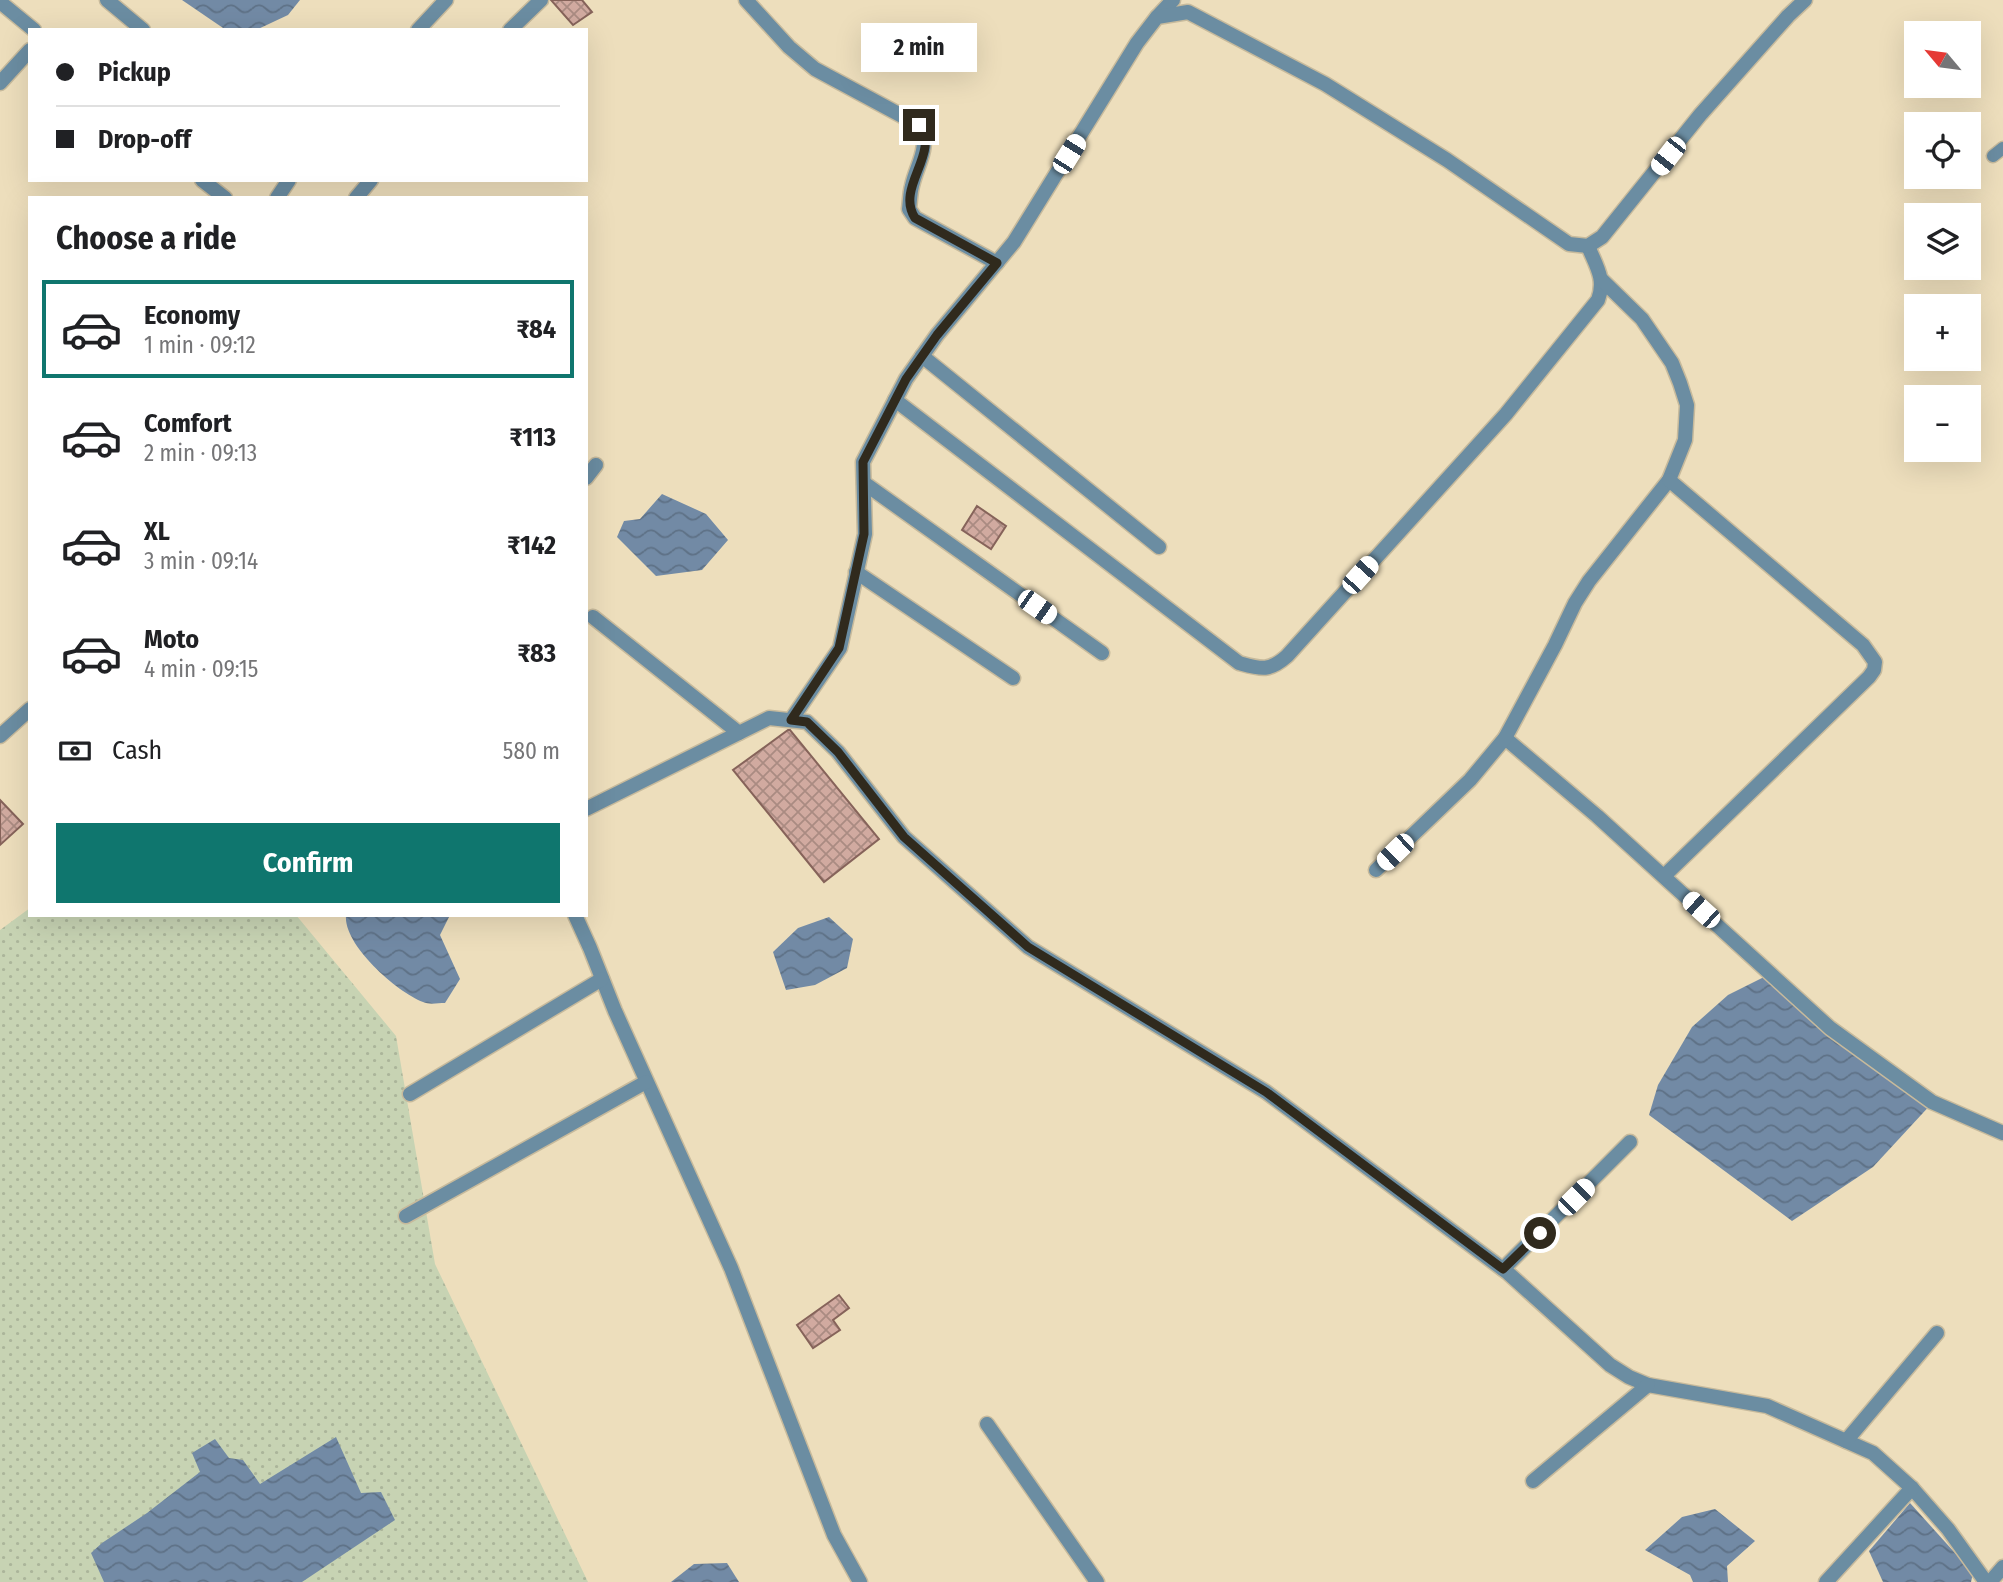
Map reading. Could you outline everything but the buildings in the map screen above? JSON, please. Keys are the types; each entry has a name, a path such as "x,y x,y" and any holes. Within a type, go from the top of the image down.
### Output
{"street":[{"path":"107,0 141,28"},
{"path":"420,28 446,0"},
{"path":"512,28 541,0"},
{"path":"746,0 789,47 815,69 919,125 925,146 911,187 909,209 915,218 997,263"},
{"path":"791,720 839,648 864,534 863,462 906,379 1014,243 1137,43 1173,0"},
{"path":"1157,17 1188,12 1325,84 1447,160 1569,244 1588,246 1602,237 1700,115 1787,16 1805,0"},
{"path":"0,2 32,28"},
{"path":"0,83 28,52"},
{"path":"205,182 222,196"},
{"path":"358,196 369,182"},
{"path":"895,400 1239,663 1258,668 1274,667 1287,656 1506,414 1598,300 1602,280 1588,246"},
{"path":"1376,870 1470,780 1505,738 1575,603 1589,580 1669,480 1685,440 1687,405 1672,363 1642,319 1602,280"},
{"path":"922,356 1159,547"},
{"path":"588,476 596,466"},
{"path":"1664,877 1869,677 1875,662 1863,645 1669,480"},
{"path":"864,483 1102,653"},
{"path":"856,572 1013,678"},
{"path":"593,617 739,733"},
{"path":"0,736 28,711"},
{"path":"588,808 769,718 807,722 838,752 904,837 1028,947 1266,1092 1503,1269 1610,1365 1648,1385 1767,1406 1873,1453 1912,1489 1948,1529 1988,1582 2003,1567"},
{"path":"1505,738 1597,816 1830,1028 1932,1102 2003,1133"},
{"path":"576,917 646,1082 731,1268 834,1535 860,1582"},
{"path":"410,1094 602,979"},
{"path":"406,1216 646,1082"},
{"path":"1503,1269 1630,1142"},
{"path":"1846,1441 1937,1333"},
{"path":"1534,1481 1648,1385"},
{"path":"987,1424 1097,1582"},
{"path":"1826,1582 1912,1489"}],"green space":[{"path":"28,909 28,917 298,917 396,1036 435,1264 588,1582 0,1582 0,930"}],"water":[{"path":"182,0 300,0 288,15 260,28 223,28"},
{"path":"662,494 706,514 728,540 702,570 656,576 617,537 624,521 640,519"},
{"path":"346,917 449,917 440,935 460,979 445,1003 431,1004 412,997 374,966 353,940"},
{"path":"829,917 853,939 847,968 815,985 786,990 773,952 798,928"},
{"path":"1770,974 1934,1101 1873,1167 1792,1221 1649,1115 1658,1085 1692,1027 1728,995"},
{"path":"336,1437 361,1493 381,1492 395,1520 302,1582 104,1582 91,1553 200,1472 192,1453 215,1439 229,1458 243,1460 260,1484"},
{"path":"1910,1503 1973,1573 1971,1582 1883,1582 1869,1551"},
{"path":"1715,1509 1755,1541 1727,1566 1728,1582 1693,1582 1690,1575 1645,1550 1682,1517"},
{"path":"727,1563 739,1582 671,1582 694,1564"}],"route":[{"path":"919,125 925,146 911,187 909,209 915,218 997,263 937,335 906,379 863,462 864,534 839,648 791,720 807,722 838,752 904,837 1028,947 1266,1092 1503,1269 1540,1233"}]}
